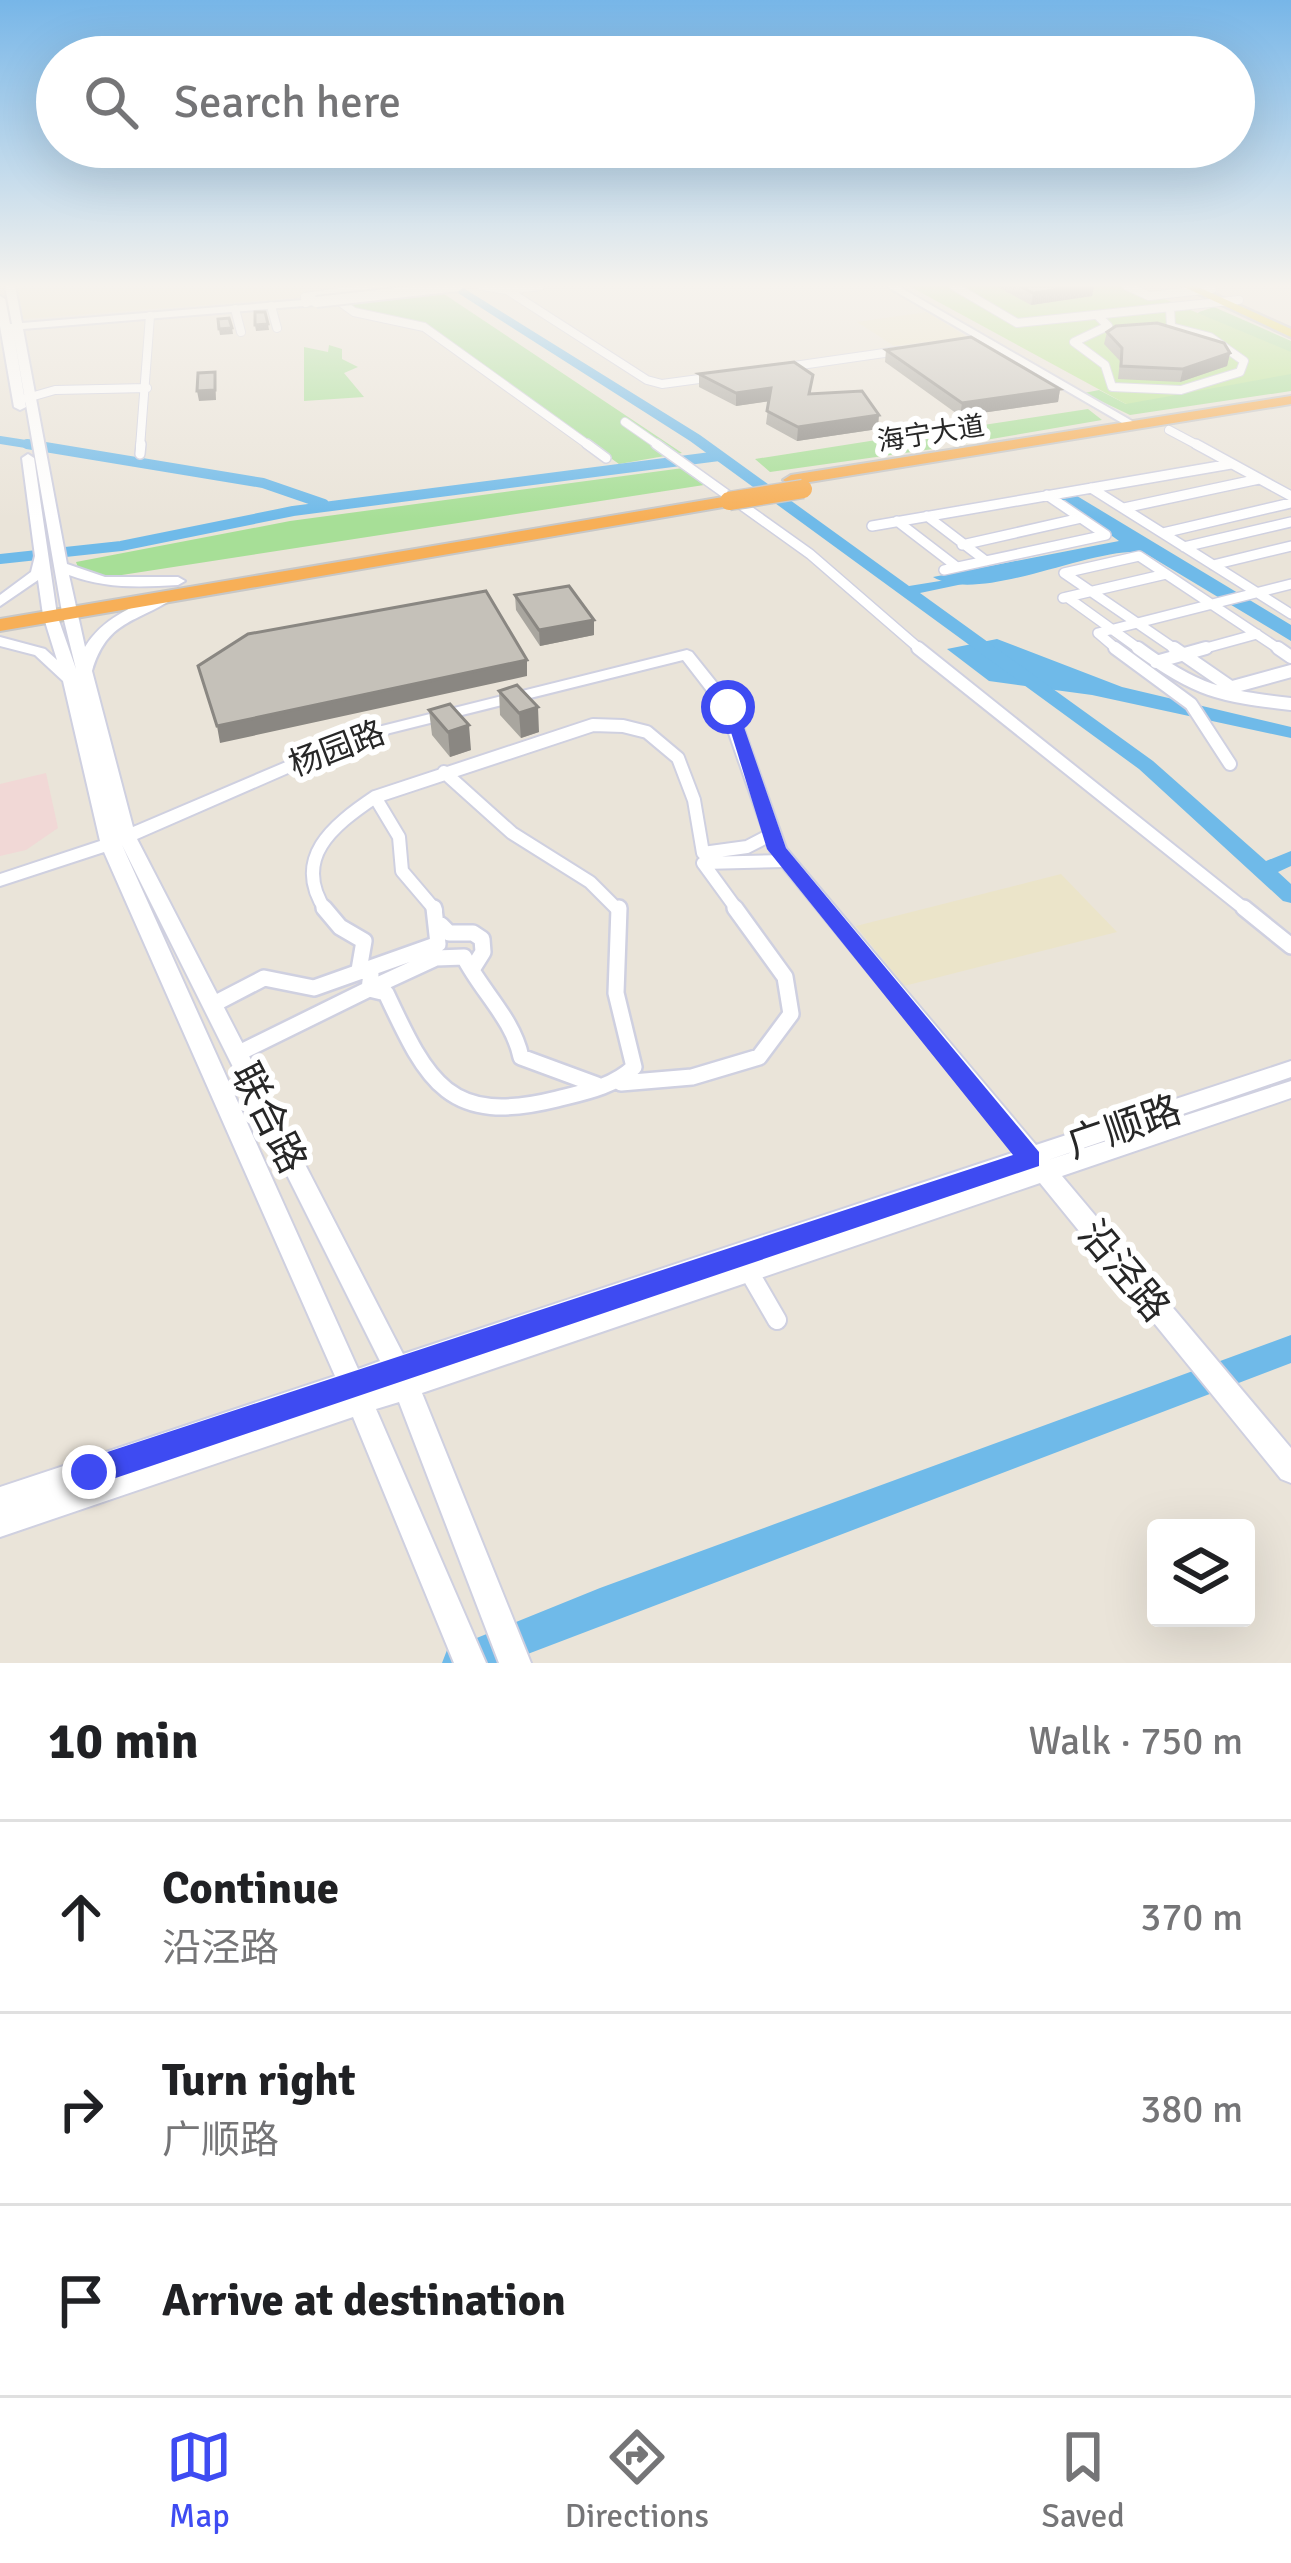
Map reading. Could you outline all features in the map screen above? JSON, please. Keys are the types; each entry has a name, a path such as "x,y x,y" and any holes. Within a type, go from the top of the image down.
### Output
{"highway":[{"name":"海宁大道","path":"797,484 1291,400"},
{"name":"海宁大道","path":"797,484 1291,410"},
{"path":"0,625 59,607 797,484"},
{"path":"0,606 59,607"}],"main road":[{"path":"14,364 25,399"},
{"path":"23,364 30,437 59,607 118,840 448,1602 470,1663"},
{"path":"1025,364 1133,425"},
{"path":"0,606 24,588 59,544 33,454"},
{"path":"50,558 77,575 178,587"},
{"path":"78,677 94,640 133,611 178,587"},
{"path":"0,641 40,652 78,677"},
{"name":"沿泾路","path":"687,655 728,707 786,861 1291,1469"},
{"name":"杨园路","path":"0,880 118,840 360,736 687,655"},
{"name":"联合路","path":"118,840 212,1005 402,1377 515,1663"},
{"name":"广顺路","path":"402,1377 747,1269 1291,1069"},
{"name":"广顺路","path":"0,1501 356,1392 1035,1165 1187,1125 1291,1089"},
{"name":"广顺路","path":"0,1523 356,1392"}],"street":[{"path":"140,454 148,364"},
{"path":"475,364 606,458"},
{"path":"621,364 662,384 723,376"},
{"path":"766,370 810,364"},
{"path":"1104,364 1112,387 1181,390 1240,372 1243,364"},
{"path":"25,399 55,390 147,388"},
{"path":"625,422 810,554 858,600 1291,946"},
{"path":"1168,430 1291,500"},
{"path":"872,526 1232,464"},
{"path":"1123,508 1259,479"},
{"path":"1091,488 1291,614"},
{"path":"944,570 1106,535 1047,496"},
{"path":"1163,533 1291,500"},
{"path":"926,516 986,561"},
{"path":"964,544 1081,518"},
{"path":"897,521 957,567"},
{"path":"1184,547 1291,522"},
{"path":"1213,565 1291,546"},
{"path":"1232,688 1064,573 1139,556 1291,657"},
{"path":"1166,574 1065,598 1186,684 1291,704"},
{"path":"1231,764 1191,704 1153,681 1099,633 1291,584"},
{"path":"1156,662 1257,634"},
{"path":"1218,692 1291,671"},
{"path":"359,970 364,941 341,932 312,892 309,861 331,826 375,797 444,772 508,757 593,725 626,724 657,733 676,752 697,803 704,853 747,847 772,834"},
{"path":"444,772 512,832 619,907 616,993 634,1067 620,1083"},
{"path":"375,797 399,837 402,872 430,895 441,925 449,933 473,933 482,939 483,952 473,968"},
{"path":"369,989 386,993 425,1077 474,1111 519,1111 597,1085 692,1077 759,1057 791,1014 785,977 703,863 786,861"},
{"path":"212,1005 264,978 314,988 438,944 441,925"},
{"path":"237,1054 436,958 464,957 484,998 515,1029 521,1057 597,1085"},
{"path":"359,970 371,974 369,989"},
{"path":"747,1269 777,1320"}],"shaded area":[{"path":"46,773 58,828 26,850 0,856 0,784"},
{"path":"1061,874 1117,932 904,986 856,926"}],"green space":[{"path":"304,364 358,367 344,373 364,397 304,401"},
{"path":"479,364 548,364 682,453 619,464"},
{"path":"1052,364 1291,364 1291,374 1126,404"},
{"path":"1158,364 1291,364 1291,391 1130,415 1084,393 1099,390 1126,404"},
{"path":"1088,409 1102,420 956,445 937,432"},
{"path":"921,433 940,448 770,472 755,459"},
{"path":"683,468 704,485 83,581 76,562 290,521"}],"water":[{"path":"1077,496 1291,625 1291,641 1143,552 978,584 954,584 933,577 1119,541 1061,499"},
{"path":"997,639 1122,687 1291,727 1291,738 1092,695 989,681 947,649"}],"building":[{"path":"796,364 813,375 809,394 862,391 879,415 798,427 767,411 771,388 736,393 699,374"},
{"path":"906,364 1017,364 1060,389 962,403"},
{"path":"1121,364 1199,364 1183,369"},
{"path":"215,372 215,390 197,391 198,373"},
{"path":"569,586 594,620 539,630 515,595"},
{"path":"486,591 527,660 217,726 198,666 248,634"},
{"path":"517,685 538,707 519,713 499,691"},
{"path":"450,704 469,725 448,732 429,710"}],"waterway":[{"path":"576,364 695,438 1146,765 1263,871"},
{"path":"0,440 45,447"},
{"path":"27,444 263,483 324,504"},
{"path":"0,559 121,546 293,511 719,456"},
{"path":"907,591 971,578"},
{"path":"1263,871 1291,858"},
{"path":"1263,871 1291,896"},
{"path":"460,1663 600,1606 1291,1349"}],"route":[{"path":"89,1472 1030,1159 777,849 728,707"}]}
